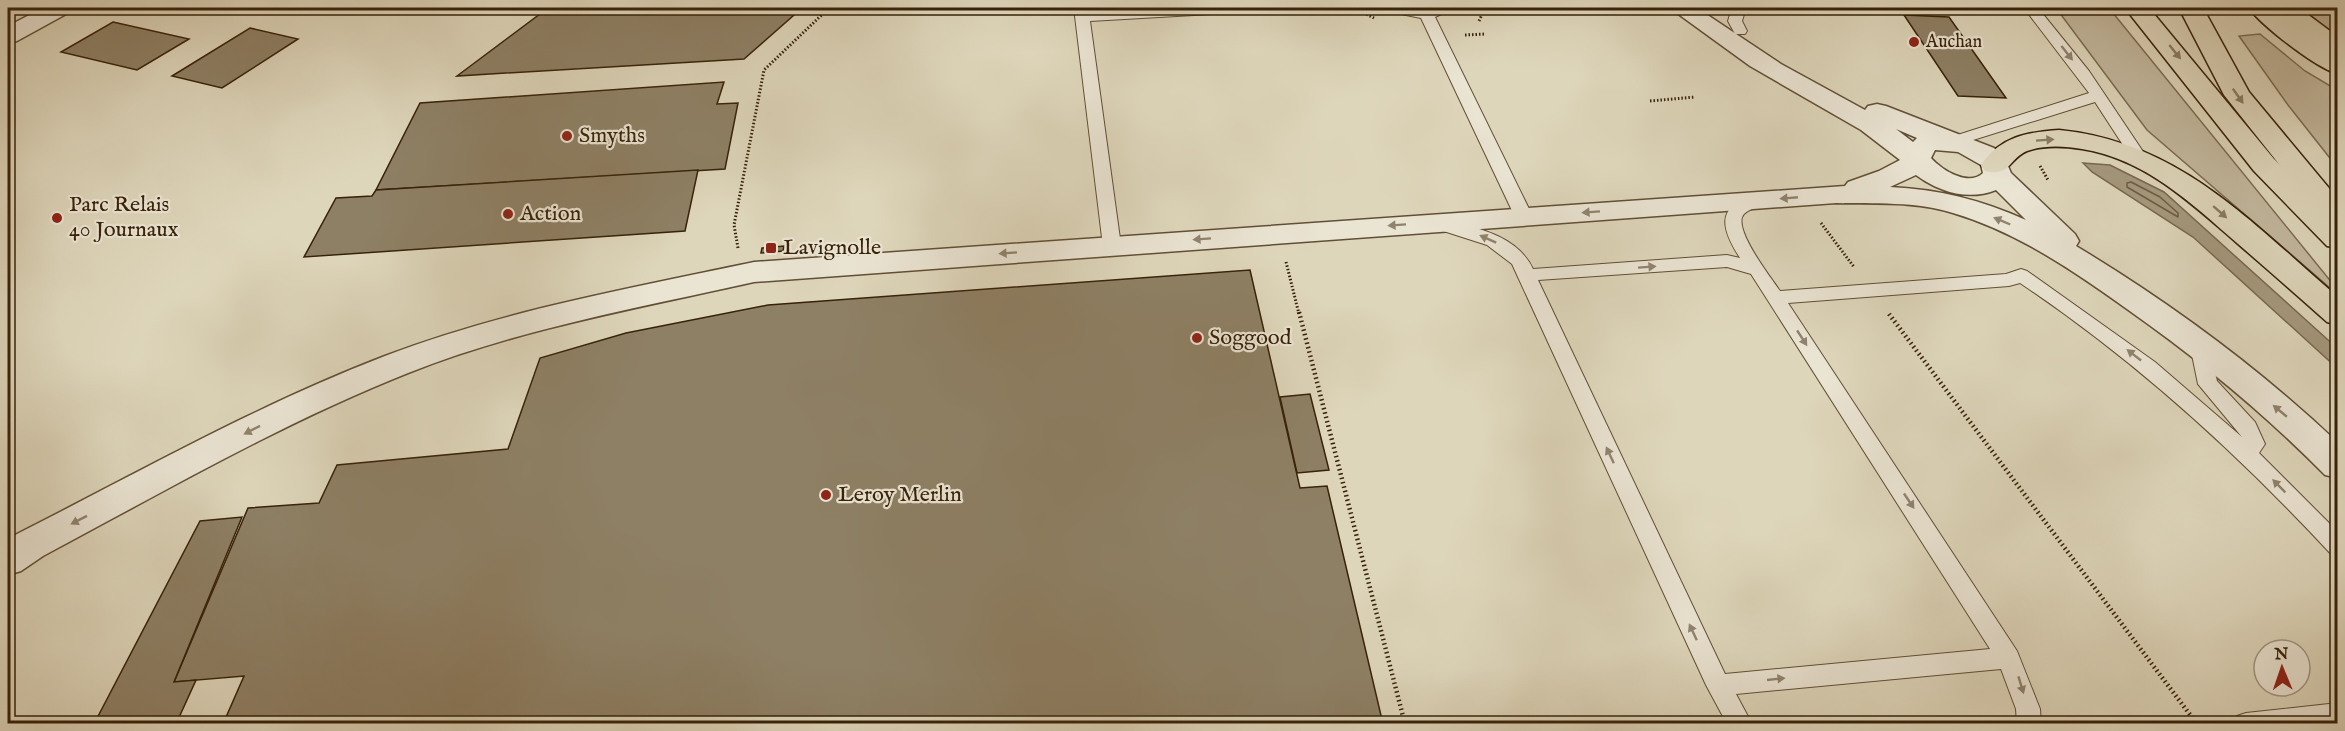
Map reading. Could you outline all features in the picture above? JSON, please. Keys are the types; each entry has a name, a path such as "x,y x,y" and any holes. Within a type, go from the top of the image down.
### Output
{"highway":[{"path":"2137,8 2264,165 2337,239"},
{"path":"2190,8 2236,95 2337,219"},
{"path":"2261,8 2304,44 2337,66"},
{"path":"2284,8 2337,49"},
{"path":"1996,170 2014,147 2039,140 2066,139 2101,145 2165,169 2188,185 2337,314"}],"street":[{"path":"8,36 60,8"},
{"path":"1682,8 1764,65 1876,127 1898,142 1932,175 1958,185 1984,185 1993,181 1996,170"},
{"path":"1702,8 1740,19 1864,106 1977,151 2091,267"},
{"path":"1836,194 1890,178 1905,171 1917,160 1920,147 1928,143 1951,142"},
{"path":"15,552 341,387 442,349 579,310 697,282 754,272 1836,194 1900,196 1961,206 2001,219 2091,267 2200,345 2299,426 2337,465"}],"lane":[{"path":"1112,246 1082,12 1246,8"},
{"path":"1395,8 1405,12 1426,14 1447,8"},
{"path":"2031,8 2098,94 2140,159"},
{"path":"1426,14 1524,217"},
{"path":"1951,142 2088,100 2098,94"},
{"path":"1755,201 1737,211 1732,221 1735,236 2009,658 2028,709 2029,723"},
{"path":"1436,222 1482,236 1512,250 1526,274 1718,685 1740,723"},
{"path":"1526,274 1727,261 1758,271"},
{"path":"1776,298 2009,280 2021,275 2064,302 2139,358 2247,454 2329,532 2337,547"},
{"path":"2200,345 2208,384 2248,427 2255,444 2247,454"},
{"path":"1718,685 2009,658"},
{"path":"2246,723 2337,714"}],"path":[{"path":"737,250 734,225 764,70 830,8"},
{"path":"1479,21 1485,8"},
{"path":"1650,101 1695,98"},
{"path":"1278,234 1405,723"}],"shaded area":[{"path":"2056,8 2109,8 2337,289 2337,294 2147,130"},
{"path":"2302,8 2337,15 2337,39 2336,38"},
{"path":"2260,34 2305,71 2337,90 2337,167 2288,105 2239,36"}],"water":[{"path":"2083,163 2110,165 2164,192 2337,348 2337,368 2193,237 2092,172"}],"building":[{"path":"548,8 802,8 744,59 457,76"},
{"path":"1904,15 1949,17 2006,98 1958,96"},
{"path":"113,22 189,39 137,70 61,52"},
{"path":"250,28 298,39 222,88 172,76"},
{"name":"Smyths","path":"724,82 717,104 738,103 725,169 376,190 420,103"},
{"name":"Action","path":"698,170 685,231 304,257 336,198 372,196 376,190"},
{"path":"784,246 783,251 761,253 762,248"},
{"name":"Leroy Merlin","path":"1250,270 1300,488 1327,486 1383,724 223,724 244,676 174,682 248,508 319,503 337,465 508,449 540,358 626,333 768,305"},
{"path":"1310,394 1329,470 1297,473 1280,397"},
{"path":"242,517 174,682 196,680 176,724 94,724 200,521"}],"place":[{"name":"Auchan","path":"1914,42"},
{"name":"Smyths","path":"567,136"},
{"name":"Action","path":"508,214"},
{"name":"Parc Relais 40 Journaux","path":"57,218"},
{"name":"Lavignolle","path":"771,248"},
{"name":"Soggood","path":"1197,338"},
{"name":"Leroy Merlin","path":"826,495"}]}
